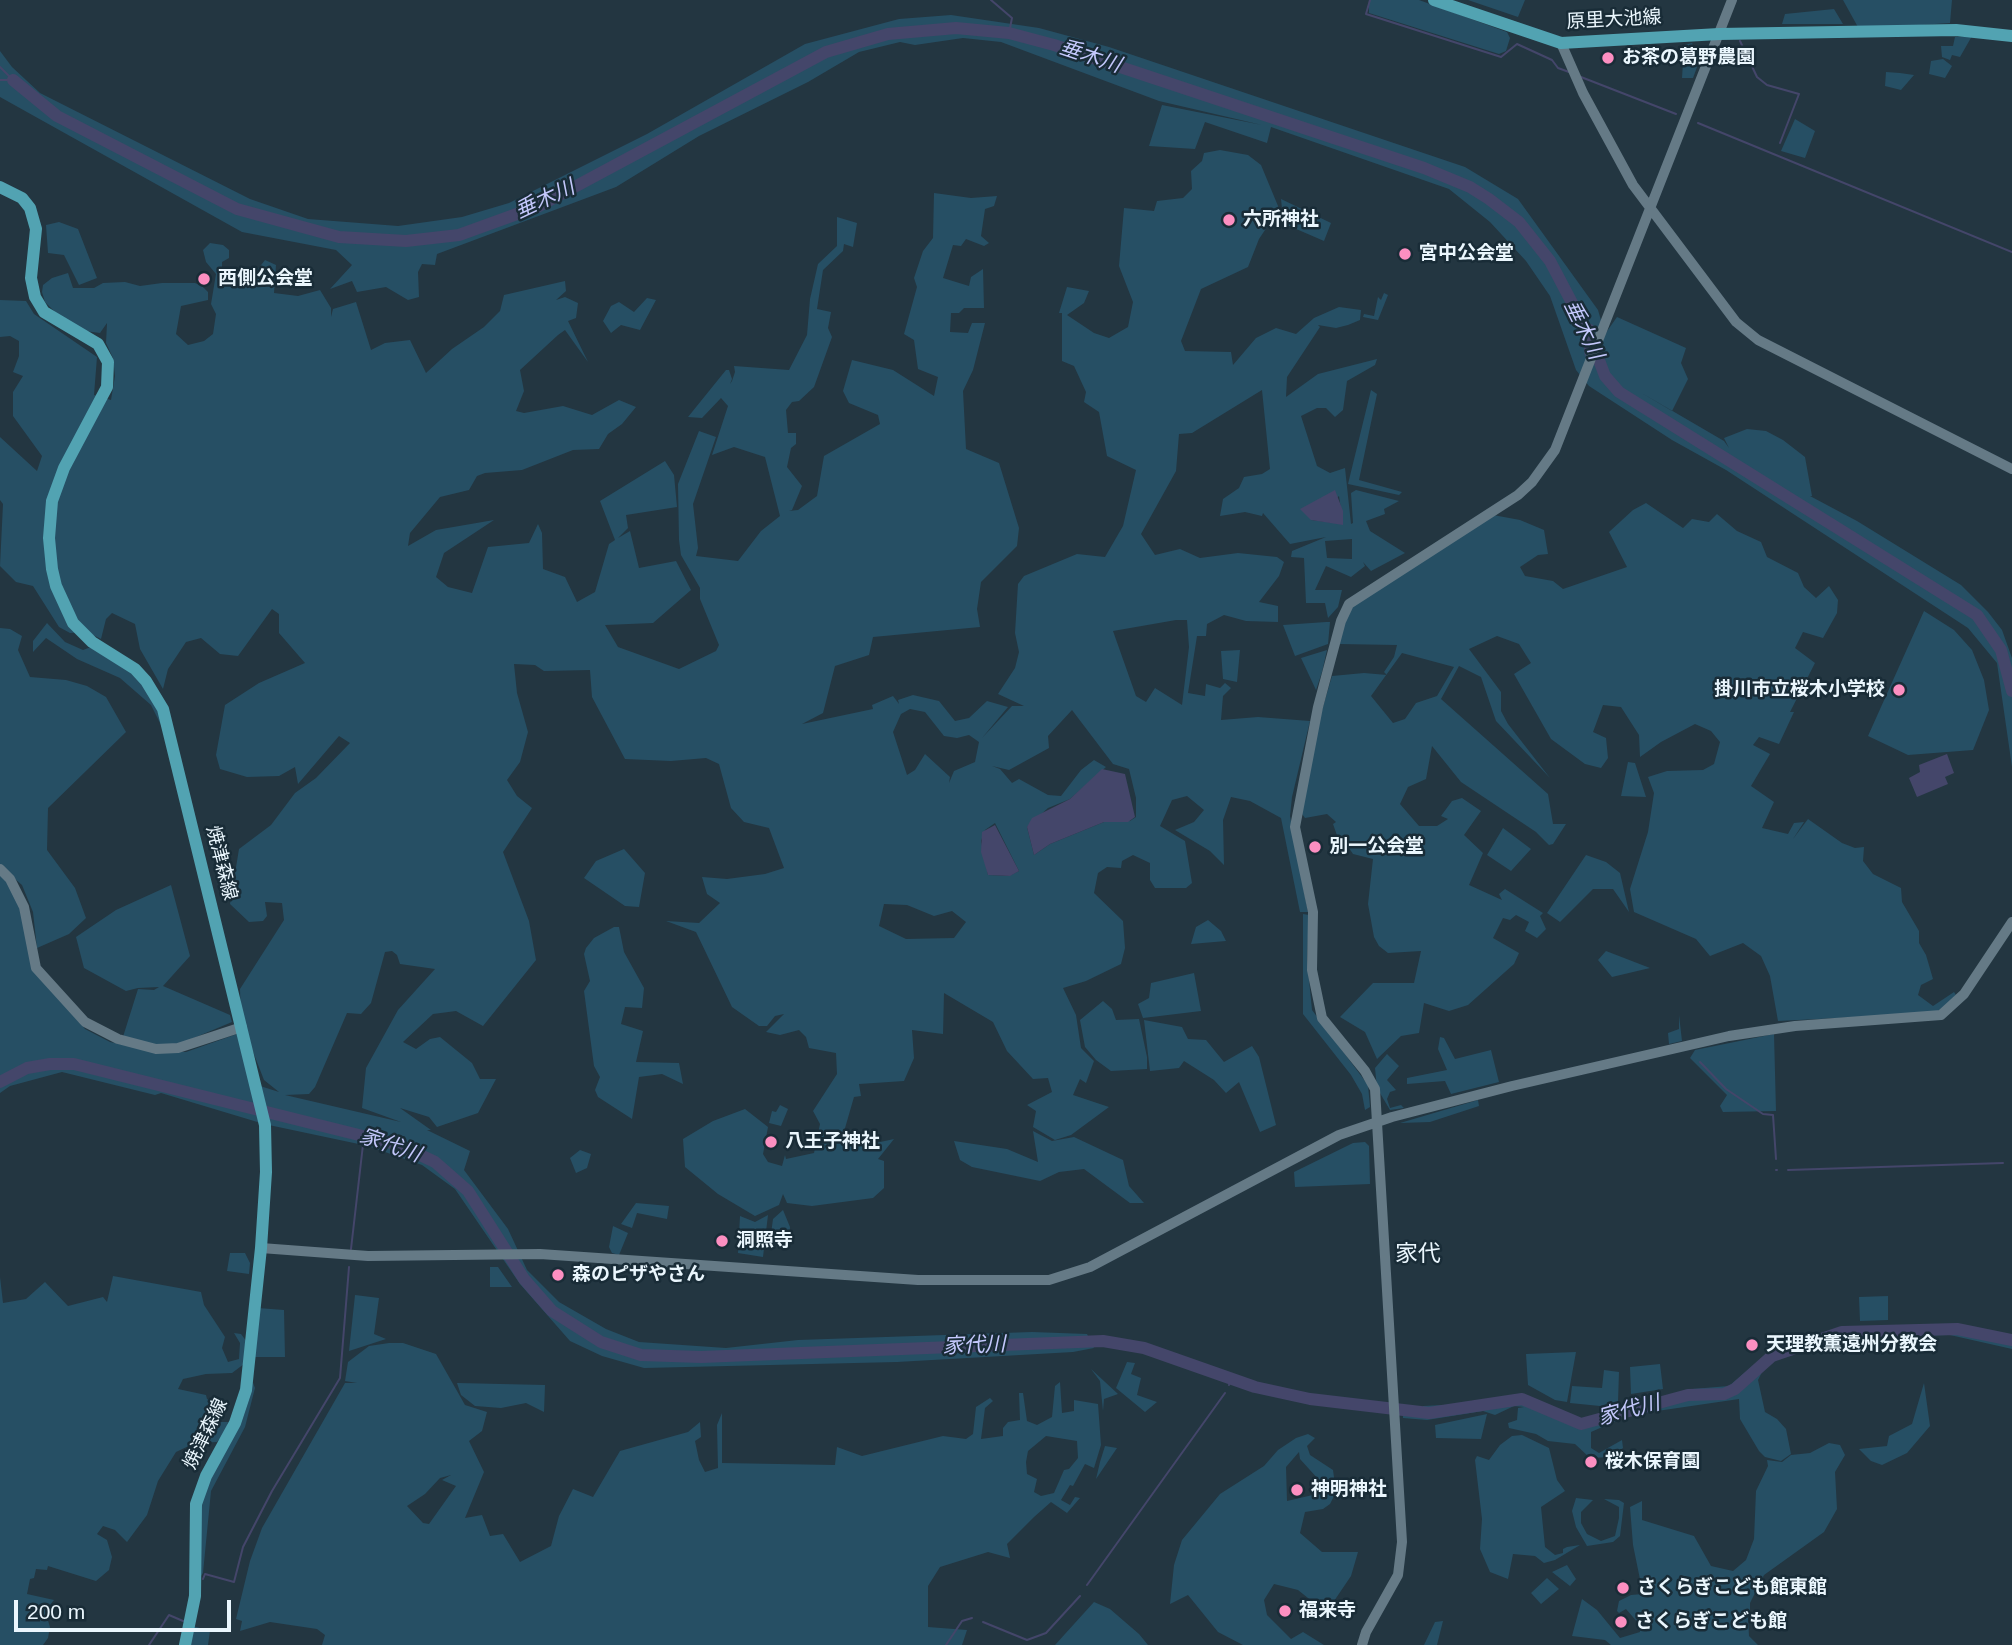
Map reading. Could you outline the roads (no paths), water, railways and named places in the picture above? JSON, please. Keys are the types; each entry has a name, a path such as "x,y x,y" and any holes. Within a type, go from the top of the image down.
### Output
{"main road":[{"name":"原里大池線","path":"1434,0 1561,43 1719,34 1956,30 2012,36"},
{"name":"焼津森線","path":"0,187 22,198 30,208 36,229 31,278 35,297 44,312 98,344 108,362 107,387 64,468 52,502 49,553 56,586 73,623 81,632 135,669 146,681 163,709 265,1125 266,1172 261,1248 246,1390 235,1423 206,1476 196,1504 195,1595 185,1645"}],"street":[{"path":"1362,1645 1366,1632 1398,1575 1401,1556 1378,1121 1375,1089 1365,1071 1322,1018 1315,995 1312,971 1313,912 1295,827 1332,649 1349,604 1494,512 1532,482 1555,450 1732,0"},
{"path":"1561,43 1607,140 1651,210 1736,322 1747,332 2012,469"},
{"path":"0,869 15,886 24,907 36,968 85,1022 118,1039 156,1049 178,1048 242,1027"},
{"path":"261,1248 368,1256 516,1254 918,1279 1049,1280 1090,1267 1339,1135 1378,1121 1512,1086 1728,1036 1795,1026 1941,1015 1964,994 2012,922"}],"water":[{"path":"1575,307 1581,320 1593,325 1596,331 1585,357 1582,332 1571,308"},
{"path":"1335,490 1343,511 1343,525 1311,520 1300,509"},
{"path":"1947,754 1954,773 1945,777 1948,784 1917,797 1909,778 1920,772 1919,765"},
{"path":"1102,769 1125,774 1135,817 1128,822 1104,822 1050,844 1034,855 1027,827 1032,818 1070,799"},
{"path":"995,825 1019,871 1010,876 988,875 981,852 982,832"}],"waterway":[{"path":"991,0 1012,18 1009,33"},
{"path":"1370,0 1366,14 1501,57 1517,44 1552,60 1558,68 1569,72"},
{"name":"垂木川","path":"13,80 57,116 237,209 339,237 406,241 459,235 539,206 826,52 888,34 956,28 1009,33 1054,45 1424,168 1470,187 1489,199 1519,222 1550,261 1591,339 1605,376 1619,392 1977,615 2001,650 2012,691"},
{"path":"1740,41 1757,77 1767,85 1799,94 1780,143"},
{"path":"0,67 13,80"},
{"path":"1581,77 1676,114"},
{"path":"0,80 13,80"},
{"path":"1698,123 2012,252"},
{"path":"1700,1062 1726,1089 1763,1114 1773,1115 1776,1159"},
{"name":"家代川","path":"0,1082 27,1068 74,1064 399,1145 435,1162 468,1191 524,1279 552,1311 601,1342 641,1355 701,1357 1103,1341 1144,1348 1255,1387 1310,1399 1429,1413 1522,1399 1581,1424 1688,1395 1724,1394 1735,1389 1772,1356 1842,1332 1957,1329 2012,1340"},
{"path":"351,1249 364,1136"},
{"path":"1788,1170 2003,1163"},
{"path":"203,1579 205,1574 234,1582 243,1547 272,1491 340,1378 349,1267"},
{"name":"家代川","path":"1229,1385 1231,1380"},
{"path":"1087,1585 1225,1393"},
{"path":"983,1622 1027,1640 1046,1633 1080,1596"},
{"path":"149,1645 169,1615 183,1621"},
{"path":"946,1645 962,1621 972,1618"}],"place":[{"name":"お茶の葛野農園","path":"1608,58"},
{"name":"六所神社","path":"1229,220"},
{"name":"宮中公会堂","path":"1405,254"},
{"name":"西側公会堂","path":"204,279"},
{"name":"掛川市立桜木小学校","path":"1899,690"},
{"name":"別一公会堂","path":"1315,847"},
{"name":"八王子神社","path":"771,1142"},
{"name":"洞照寺","path":"722,1241"},
{"name":"森のピザやさん","path":"558,1275"},
{"name":"天理教薫遠州分教会","path":"1752,1345"},
{"name":"桜木保育園","path":"1591,1462"},
{"name":"神明神社","path":"1297,1490"},
{"name":"さくらぎこども館東館","path":"1623,1588"},
{"name":"福来寺","path":"1285,1611"},
{"name":"さくらぎこども館","path":"1621,1622"}],"district":[{"name":"家代","path":"1418,1255"}]}
